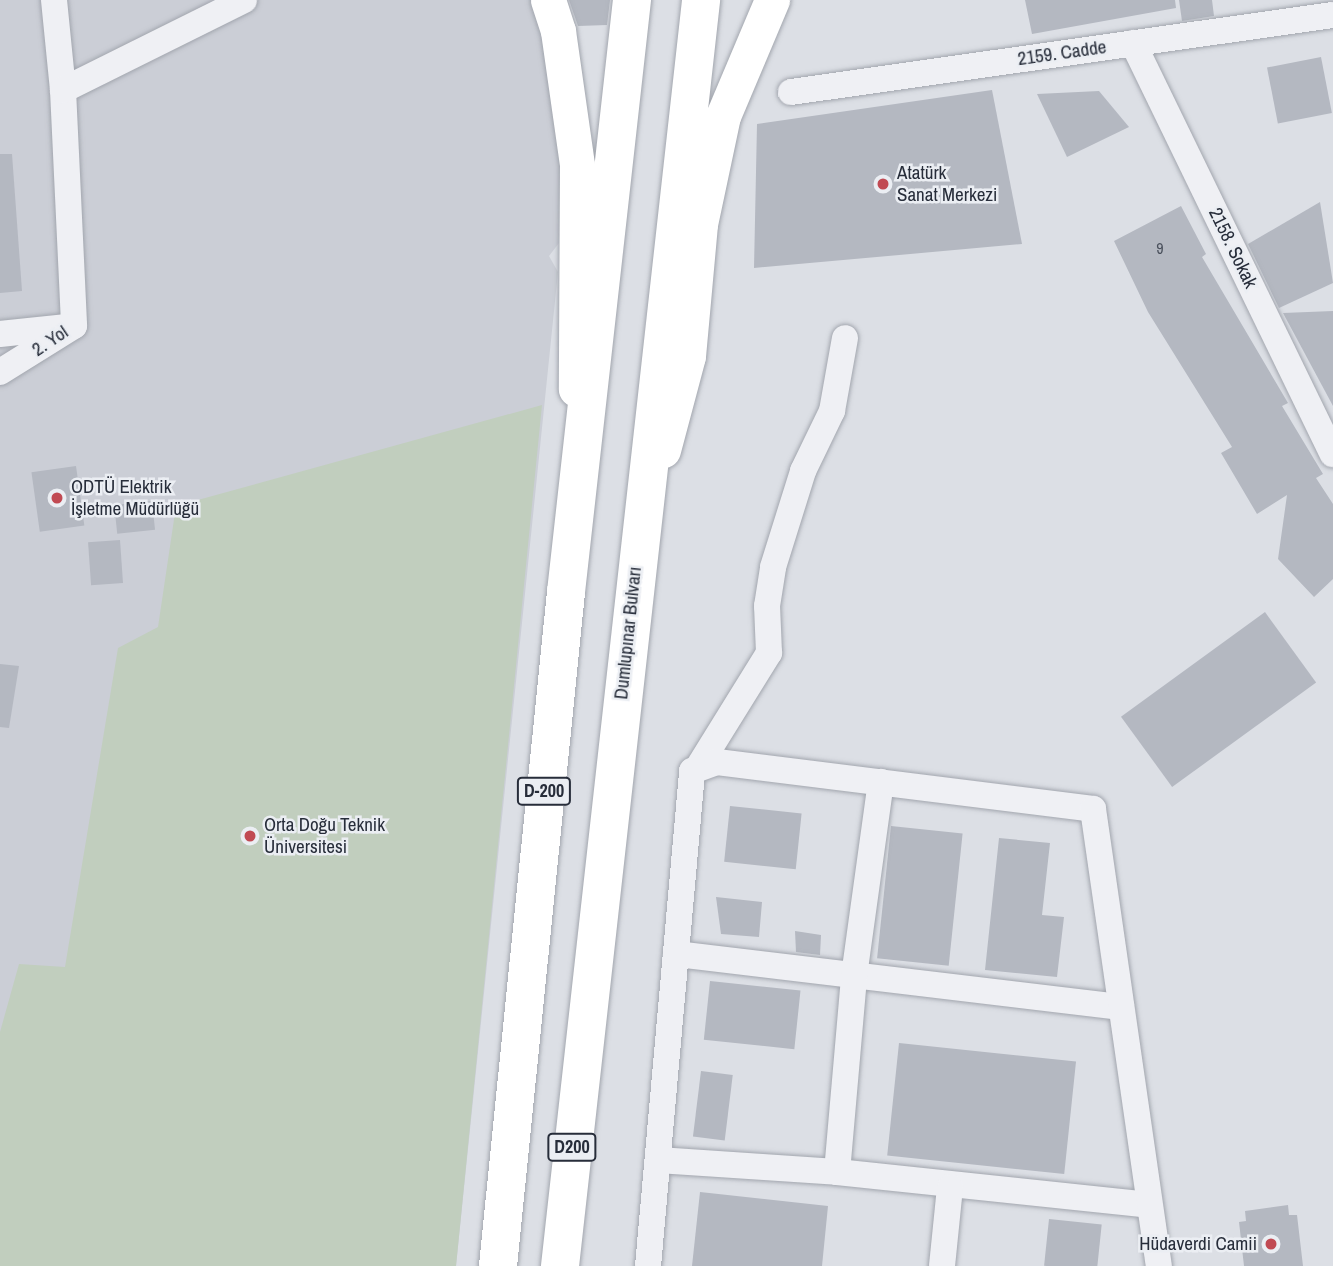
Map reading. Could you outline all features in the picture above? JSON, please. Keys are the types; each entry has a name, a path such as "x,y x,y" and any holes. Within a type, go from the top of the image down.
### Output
{"highway":[{"name":"D-200","path":"498,1266 579,472 632,0"},
{"name":"Dumlupınar Bulvarı","path":"560,1266 584,1028 701,0"}],"main road":[{"path":"548,0 558,31 577,165 574,330 579,472"},
{"path":"638,544 688,356 700,224 723,116 772,0"}],"street":[{"path":"54,0 64,90 74,326"},
{"path":"64,90 244,0"},
{"name":"2159. Cadde","path":"791,92 1333,15"},
{"name":"2158. Sokak","path":"1133,43 1333,454"},
{"name":"2. Yol","path":"0,334 74,326"},
{"name":"2. Yol","path":"0,372 74,326"},
{"path":"697,769 769,653 767,606 773,567 803,471 832,411 845,338"},
{"path":"648,1266 692,771 717,762 1093,809 1158,1266"},
{"path":"837,1172 854,976 881,782"},
{"path":"676,954 1121,1007"},
{"path":"657,1160 837,1172 950,1187 1150,1205"},
{"path":"942,1266 950,1187"}],"shaded area":[{"name":"Orta Doğu Teknik Üniversitesi","path":"0,0 531,0 546,53 561,141 559,243 549,256 558,272 456,1266 0,1266"}],"green space":[{"path":"542,405 456,1266 0,1266 0,1032 19,964 65,967 118,648 158,627 176,506"}],"building":[{"path":"569,0 610,0 607,25 578,26"},
{"path":"1025,0 1175,0 1176,8 1032,34"},
{"path":"1179,0 1212,0 1214,16 1182,21"},
{"path":"1321,57 1332,113 1278,123 1267,67"},
{"name":"Atatürk Sanat Merkezi","path":"992,90 1022,244 754,268 757,124"},
{"path":"1099,91 1129,127 1067,157 1037,94"},
{"path":"0,154 12,154 22,291 0,293"},
{"path":"1320,202 1333,283 1279,308 1248,244"},
{"path":"1181,206 1206,254 1202,257 1288,403 1282,406 1323,474 1316,478 1333,504 1333,579 1314,597 1278,559 1287,495 1257,514 1221,453 1232,447 1148,312 1114,241"},
{"path":"1333,311 1333,406 1283,313"},
{"name":"ODTÜ Elektrik İşletme Müdürlüğü","path":"76,466 84,525 40,532 31,472"},
{"path":"152,501 155,530 117,534 114,505"},
{"path":"120,540 123,583 91,585 88,542"},
{"path":"1265,612 1316,682 1172,787 1121,717"},
{"path":"0,664 19,666 9,728 0,727"},
{"path":"730,806 802,814 796,869 724,862"},
{"path":"891,826 963,834 949,966 877,958"},
{"path":"999,838 1050,843 1042,915 1064,917 1057,977 985,970"},
{"path":"716,897 762,902 759,937 721,934"},
{"path":"795,931 821,935 820,955 796,952"},
{"path":"710,981 801,991 794,1049 704,1040"},
{"path":"899,1043 1076,1062 1064,1174 887,1155"},
{"path":"701,1071 733,1075 725,1140 693,1137"},
{"path":"700,1192 828,1206 822,1266 692,1266"},
{"name":"Hüdaverdi Camii","path":"1288,1205 1289,1215 1297,1215 1303,1266 1244,1266 1239,1222 1246,1221 1245,1211"},
{"path":"1049,1219 1102,1225 1097,1266 1044,1266"}],"place":[{"name":"Atatürk Sanat Merkezi","path":"883,184"},
{"name":"ODTÜ Elektrik İşletme Müdürlüğü","path":"57,498"},
{"name":"Orta Doğu Teknik Üniversitesi","path":"250,836"},
{"name":"Hüdaverdi Camii","path":"1271,1244"}]}
